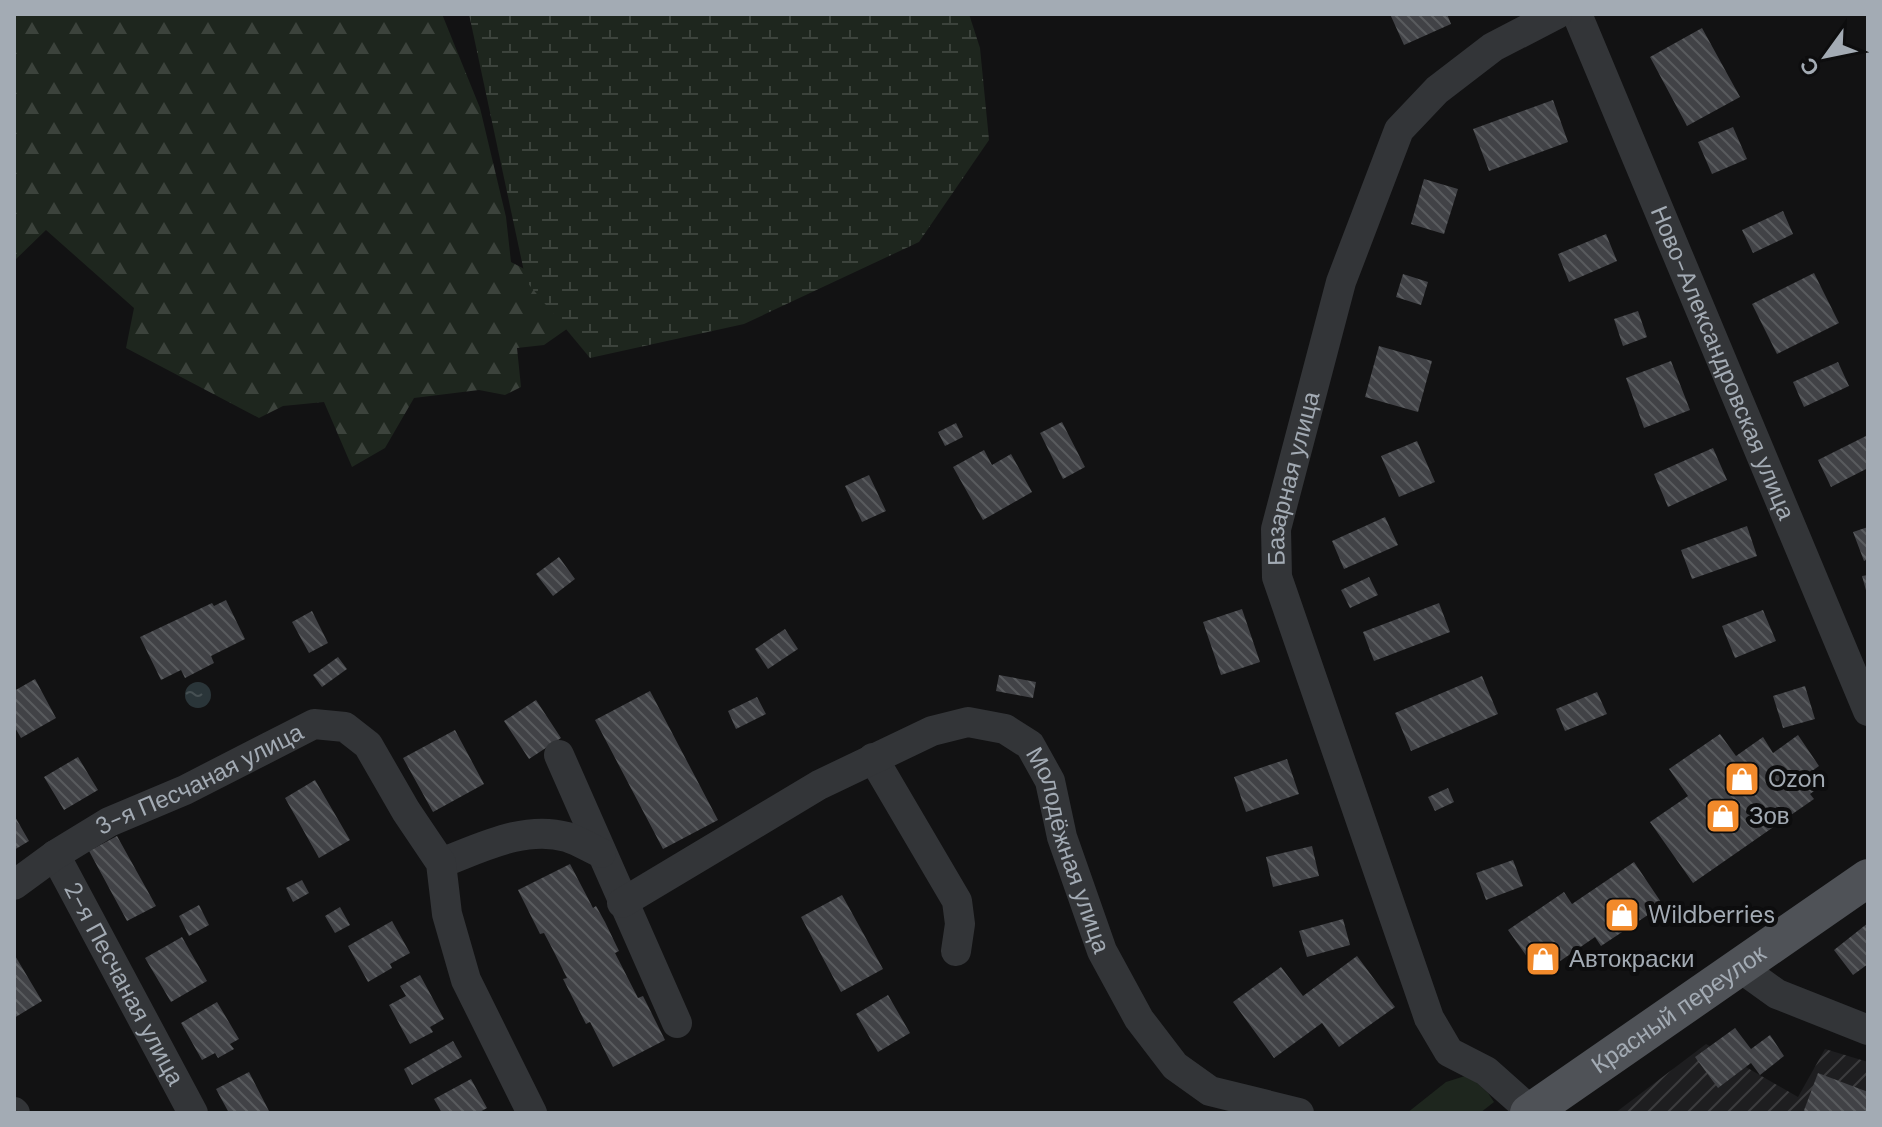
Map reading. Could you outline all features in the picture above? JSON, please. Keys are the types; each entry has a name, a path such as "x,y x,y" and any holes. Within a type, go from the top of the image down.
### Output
{"main road":[{"name":"Красный переулок","path":"1530,1112 1868,878"}],"street":[{"name":"Ново-Александровская улица","path":"1580,17 1868,711"},
{"name":"Базарная улица","path":"1530,1112 1486,1071 1449,1052 1429,1018 1277,577 1276,529 1341,282 1399,130 1437,90 1493,47 1580,17"},
{"name":"Молодёжная улица","path":"622,903 767,814 932,731 968,722 1005,729 1030,745 1050,781 1062,837 1102,951 1139,1019 1175,1066 1210,1091 1299,1113"},
{"name":"3-я Песчаная улица","path":"14,885 109,822 185,790 314,724 345,727 368,745 406,811 441,863 447,914 466,980 532,1113"},
{"path":"559,755 677,1023"},
{"path":"873,758 957,901 960,924 956,951"},
{"path":"441,863 534,832 568,838 601,853"},
{"name":"2-я Песчаная улица","path":"55,855 193,1113"},
{"path":"1738,966 1777,994 1868,1030"}],"shaded area":[{"path":"1706,1044 1798,1097 1825,1049 1868,1062 1868,1113 1615,1113"}],"green space":[{"path":"14,14 442,14 480,108 506,217 511,262 532,273 574,324 544,345 517,348 521,387 505,395 479,390 414,398 385,448 352,467 324,402 283,406 259,418 126,348 134,308 46,230 14,261"},
{"path":"469,14 969,14 980,48 989,140 919,242 744,324 590,358 526,281"},
{"path":"1468,1075 1494,1102 1480,1113 1407,1113 1446,1082"}],"water":[{"path":"198,682 208,685 211,695 208,705 198,708 188,705 185,695 188,685"}],"building":[{"path":"1390,14 1447,14 1451,24 1404,45"},
{"path":"1702,28 1740,97 1687,126 1650,57"},
{"path":"1553,100 1568,142 1489,171 1473,129"},
{"path":"1733,127 1747,159 1712,174 1698,142"},
{"path":"1424,179 1458,189 1444,234 1411,224"},
{"path":"1783,211 1793,234 1753,253 1742,230"},
{"path":"1606,234 1617,261 1569,282 1558,254"},
{"path":"1814,273 1839,323 1777,354 1752,304"},
{"path":"1403,274 1428,282 1421,305 1396,297"},
{"path":"1638,311 1647,337 1623,346 1614,319"},
{"path":"1379,346 1432,361 1418,412 1365,397"},
{"path":"1671,361 1690,410 1644,428 1626,378"},
{"path":"1838,362 1849,386 1804,407 1793,382"},
{"path":"1062,422 1085,467 1063,479 1040,433"},
{"path":"956,423 963,437 945,446 938,432"},
{"path":"1868,435 1868,468 1831,487 1818,460"},
{"path":"1417,441 1435,482 1399,497 1381,456"},
{"path":"1713,448 1727,480 1668,507 1654,474"},
{"path":"984,450 992,465 1011,454 1032,492 983,520 953,467"},
{"path":"869,475 886,511 862,522 845,486"},
{"path":"1385,517 1398,545 1344,569 1332,541"},
{"path":"1747,526 1757,556 1692,579 1681,550"},
{"path":"1868,527 1868,559 1864,561 1853,532"},
{"path":"559,557 575,579 553,596 536,574"},
{"path":"1868,575 1868,594 1867,594 1862,576"},
{"path":"1369,577 1378,595 1350,608 1341,590"},
{"path":"226,600 245,639 211,656 214,663 185,678 181,670 161,680 140,637 212,603 214,606"},
{"path":"1439,603 1450,632 1374,661 1363,632"},
{"path":"1242,609 1260,662 1221,675 1203,622"},
{"path":"1763,610 1776,641 1735,658 1722,626"},
{"path":"312,611 328,643 309,653 292,622"},
{"path":"785,629 798,649 768,669 755,649"},
{"path":"338,657 347,669 322,687 313,675"},
{"path":"999,675 1036,682 1033,698 996,691"},
{"path":"1482,676 1498,714 1411,751 1395,713"},
{"path":"35,679 56,718 21,738 14,726 14,691"},
{"path":"1805,686 1815,719 1783,728 1773,696"},
{"path":"650,691 718,820 663,849 595,720"},
{"path":"1597,692 1607,714 1565,731 1556,709"},
{"path":"757,697 766,714 736,729 728,711"},
{"path":"536,700 561,738 529,759 504,721"},
{"path":"455,730 484,784 433,812 403,758"},
{"path":"1720,734 1736,756 1763,737 1773,753 1798,735 1819,766 1808,774 1818,788 1810,794 1814,799 1693,883 1650,822 1688,796 1669,769"},
{"path":"78,757 98,790 64,810 44,777"},
{"path":"1287,759 1299,794 1246,812 1234,777"},
{"path":"315,780 350,840 319,858 285,798"},
{"path":"1448,788 1454,802 1435,811 1428,797"},
{"path":"14,815 29,841 14,850"},
{"path":"117,836 156,906 127,921 89,851"},
{"path":"1312,846 1319,876 1273,887 1266,857"},
{"path":"1513,860 1523,886 1486,900 1476,873"},
{"path":"1634,862 1663,905 1601,946 1595,937 1540,975 1508,930 1564,892 1572,904"},
{"path":"570,864 593,908 596,906 605,922 619,951 615,953 638,998 643,996 665,1040 613,1067 590,1022 586,1024 563,979 567,978 553,950 544,933 540,934 518,890"},
{"path":"302,880 309,893 293,902 286,888"},
{"path":"842,895 883,969 841,992 801,917"},
{"path":"199,905 209,925 189,936 179,916"},
{"path":"340,907 350,925 335,933 325,916"},
{"path":"1343,919 1350,945 1307,957 1299,931"},
{"path":"392,921 410,953 368,982 348,946"},
{"path":"1868,923 1868,964 1853,975 1834,950"},
{"path":"182,937 207,981 171,1002 145,958"},
{"path":"14,954 42,1001 14,1018"},
{"path":"1357,956 1395,1007 1339,1047 1322,1023 1274,1058 1233,1002 1281,967 1303,996"},
{"path":"420,975 444,1019 430,1027 433,1032 410,1044 389,1005 406,996 400,986"},
{"path":"888,995 910,1033 878,1052 856,1014"},
{"path":"217,1002 239,1039 230,1044 234,1049 218,1058 215,1053 202,1060 181,1023"},
{"path":"1735,1028 1751,1049 1770,1035 1784,1056 1760,1075 1751,1063 1718,1088 1695,1057"},
{"path":"453,1041 462,1057 412,1085 404,1069"},
{"path":"249,1072 270,1113 229,1113 216,1089"},
{"path":"1818,1073 1868,1092 1868,1113 1803,1113"},
{"path":"471,1079 487,1108 478,1113 442,1113 434,1099"}],"place":[{"name":"Ozon","path":"1742,779"},
{"name":"Зов","path":"1723,816"},
{"name":"Wildberries","path":"1622,915"},
{"name":"Автокраски","path":"1543,959"}]}
